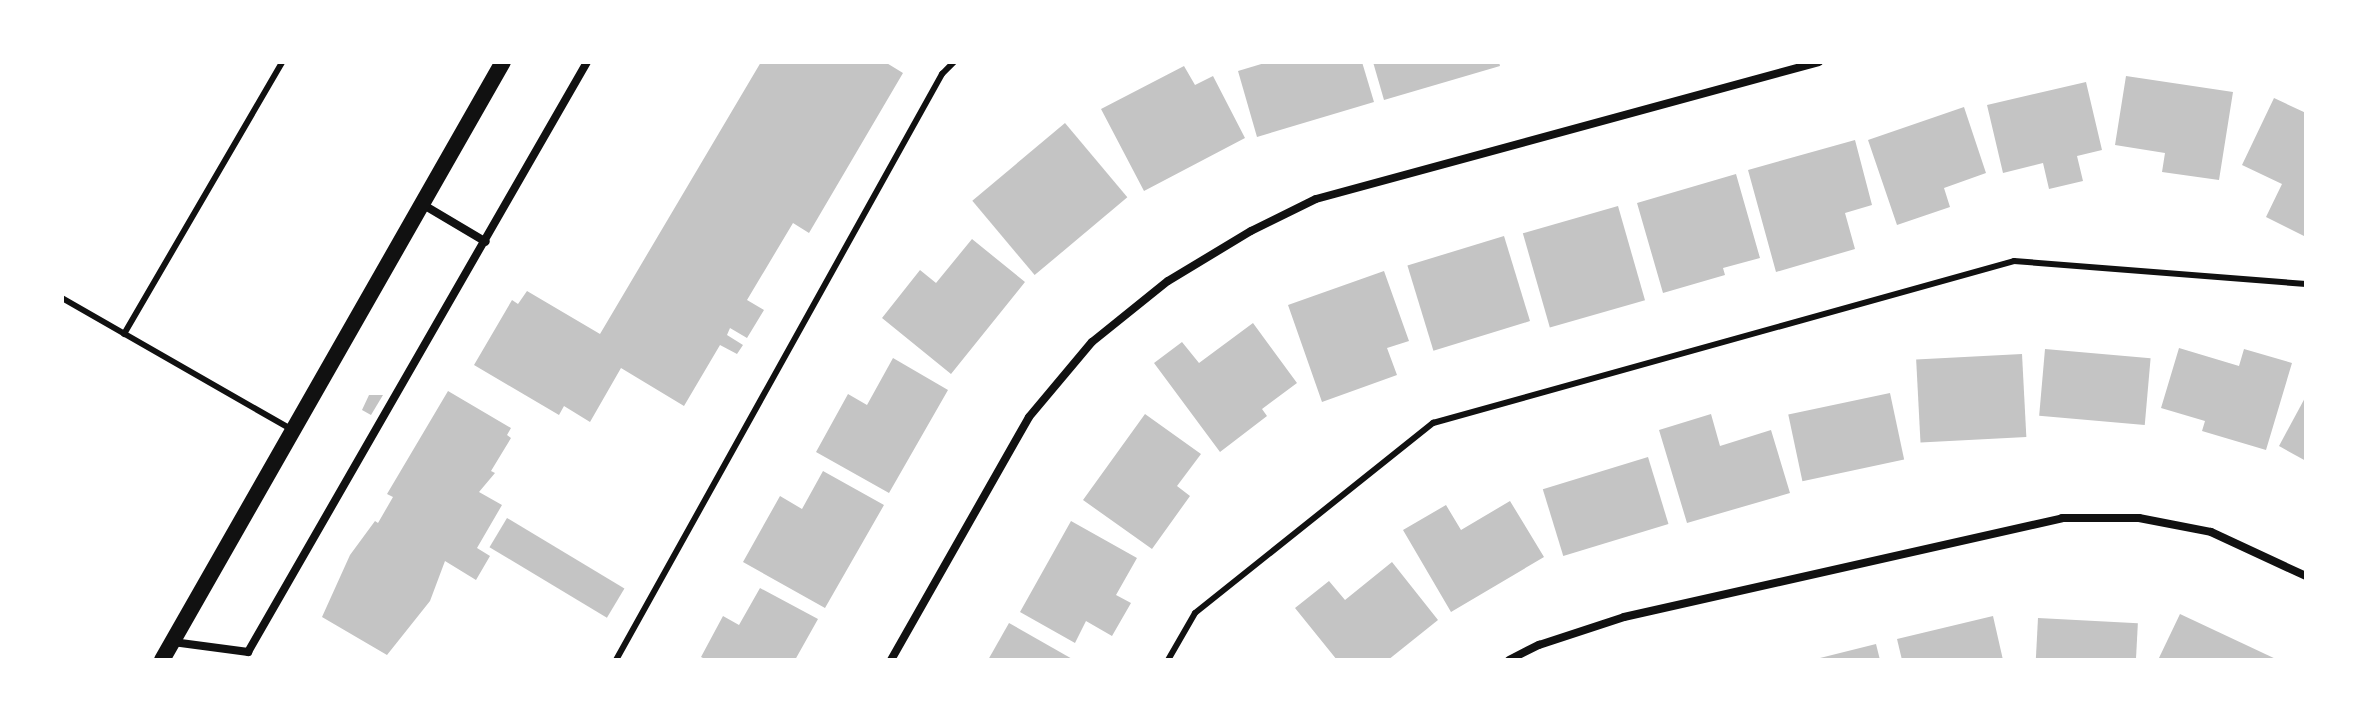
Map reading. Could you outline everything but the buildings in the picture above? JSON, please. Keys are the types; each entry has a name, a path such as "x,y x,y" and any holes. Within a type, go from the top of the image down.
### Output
{"main road":[{"path":"162,660 503,62"}],"street":[{"path":"172,642 248,652 587,62"},
{"path":"891,660 1029,417 1092,342 1168,281 1251,231 1316,199 1819,62"},
{"path":"422,204 486,242"},
{"path":"1509,660 1539,645 1624,617 2062,518 2139,518 2211,532 2306,576"}],"lane":[{"path":"124,334 282,62"},
{"path":"616,660 942,74 954,62"},
{"path":"1168,660 1195,613 1433,423 2014,261 2306,284"},
{"path":"62,298 293,430"}]}
